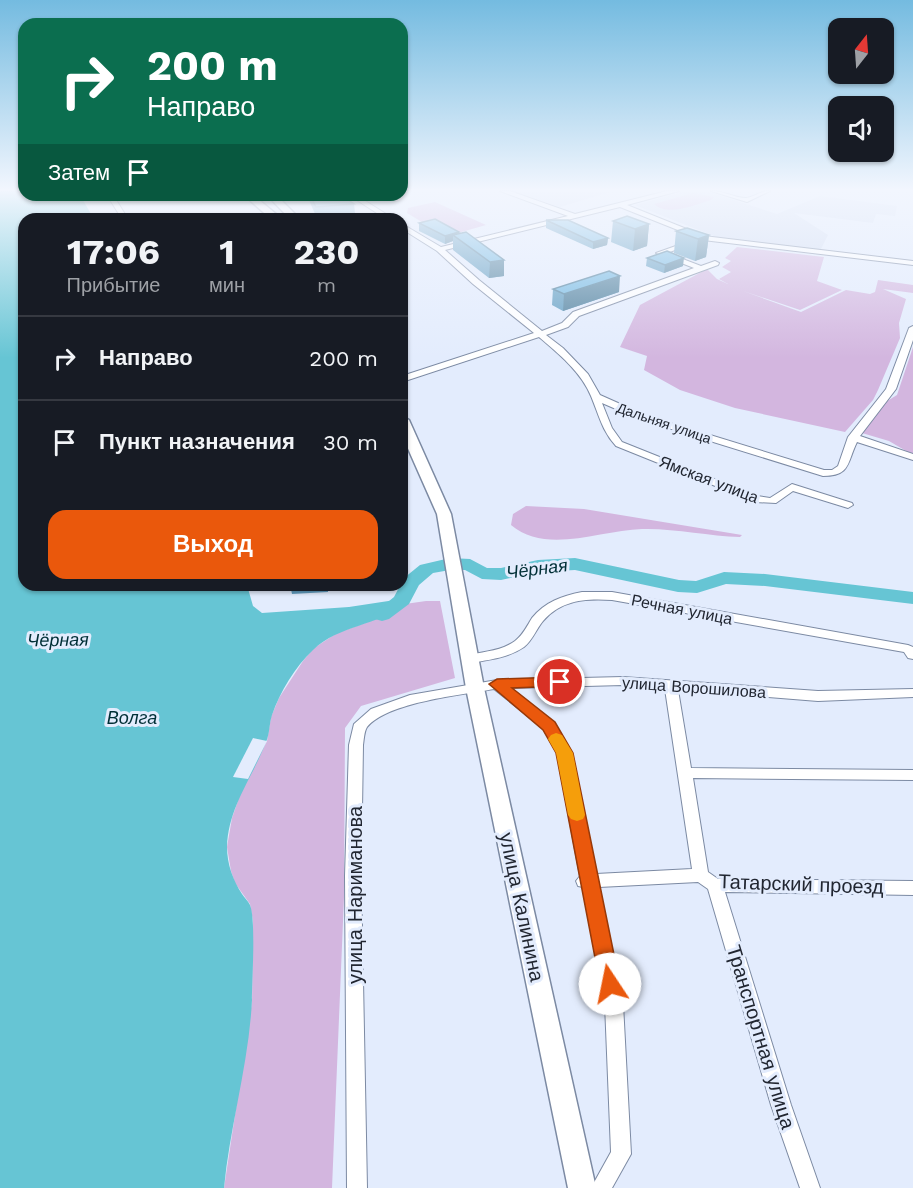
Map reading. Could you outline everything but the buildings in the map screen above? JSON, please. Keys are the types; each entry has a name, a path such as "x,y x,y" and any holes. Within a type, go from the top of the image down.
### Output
{"highway":[{"name":"улица Калинина","path":"408,433 444,514 470,659 486,686 582,1188"}],"street":[{"name":"Дальняя улица","path":"436,246 560,350 585,376 596,397 642,417 823,473 840,471 843,467 847,449 853,438 891,388 913,328"},
{"path":"440,249 450,246"},
{"path":"679,246 660,253 701,268"},
{"path":"774,246 913,263"},
{"path":"408,377 541,334 565,325 576,314 715,263"},
{"name":"Ямская улица","path":"596,397 604,424 620,444 755,499 772,501 792,488 848,505"},
{"path":"853,438 913,458"},
{"name":"Речная улица","path":"470,659 505,652 523,641 539,617 554,603 589,594 612,596 908,649 913,655"},
{"name":"улица Ворошилова","path":"486,686 623,681 818,696 913,693"},
{"path":"486,686 549,726 564,753 586,881 614,1004 621,1154 601,1188"},
{"name":"улица Нариманова","path":"357,1188 353,876 356,745 359,727 376,712 391,705 486,686"},
{"name":"Транспортная улица","path":"671,686 685,773 708,880 810,1188"},
{"path":"685,773 913,775"},
{"name":"Татарский проезд","path":"586,881 708,880 913,888"}],"shaded area":[{"path":"785,246 822,246 820,251"},
{"path":"737,247 824,257 817,281 842,290 800,310 743,291 801,312 846,290 870,294 875,292 878,280 913,285 913,293 883,289 906,299 899,323 900,338 873,400 845,432 735,408 680,390 644,370 647,356 620,347 640,305 707,269 717,279 728,284 719,279 731,272 722,267 731,261 725,258"},
{"path":"913,347 913,455 889,441 862,433 884,403 897,395"},
{"path":"526,506 584,509 742,535 740,537 642,529 574,539 540,538 525,534 511,525 513,514"},
{"path":"440,601 455,678 361,706 345,728 344,897 332,1188 224,1188 252,1002 253,921 250,904 235,883 227,847 232,818 243,786 267,741 271,717 279,698 314,648 337,633 396,612 405,604"}],"water":[{"name":"Волга","path":"0,246 18,246 18,591 249,591 253,606 262,613 349,607 395,600 402,600 405,604 382,617 334,635 313,650 300,664 275,706 261,755 236,805 228,832 228,860 233,877 252,912 252,1000 247,1047 224,1188 0,1188"}],"pier":[{"path":"253,738 267,741 248,779 233,777"}],"waterway":[{"name":"Чёрная","path":"408,588 411,582 427,569 450,564 470,565 482,573 501,574 538,566 575,564 678,586 697,587 724,578 765,580 913,598"},
{"name":"Чёрная","path":"382,615 402,600 406,591"}],"slow traffic":[{"path":"556,739 564,753 577,815"}],"route":[{"path":"560,682 497,684 549,726 564,753 610,984"}]}
